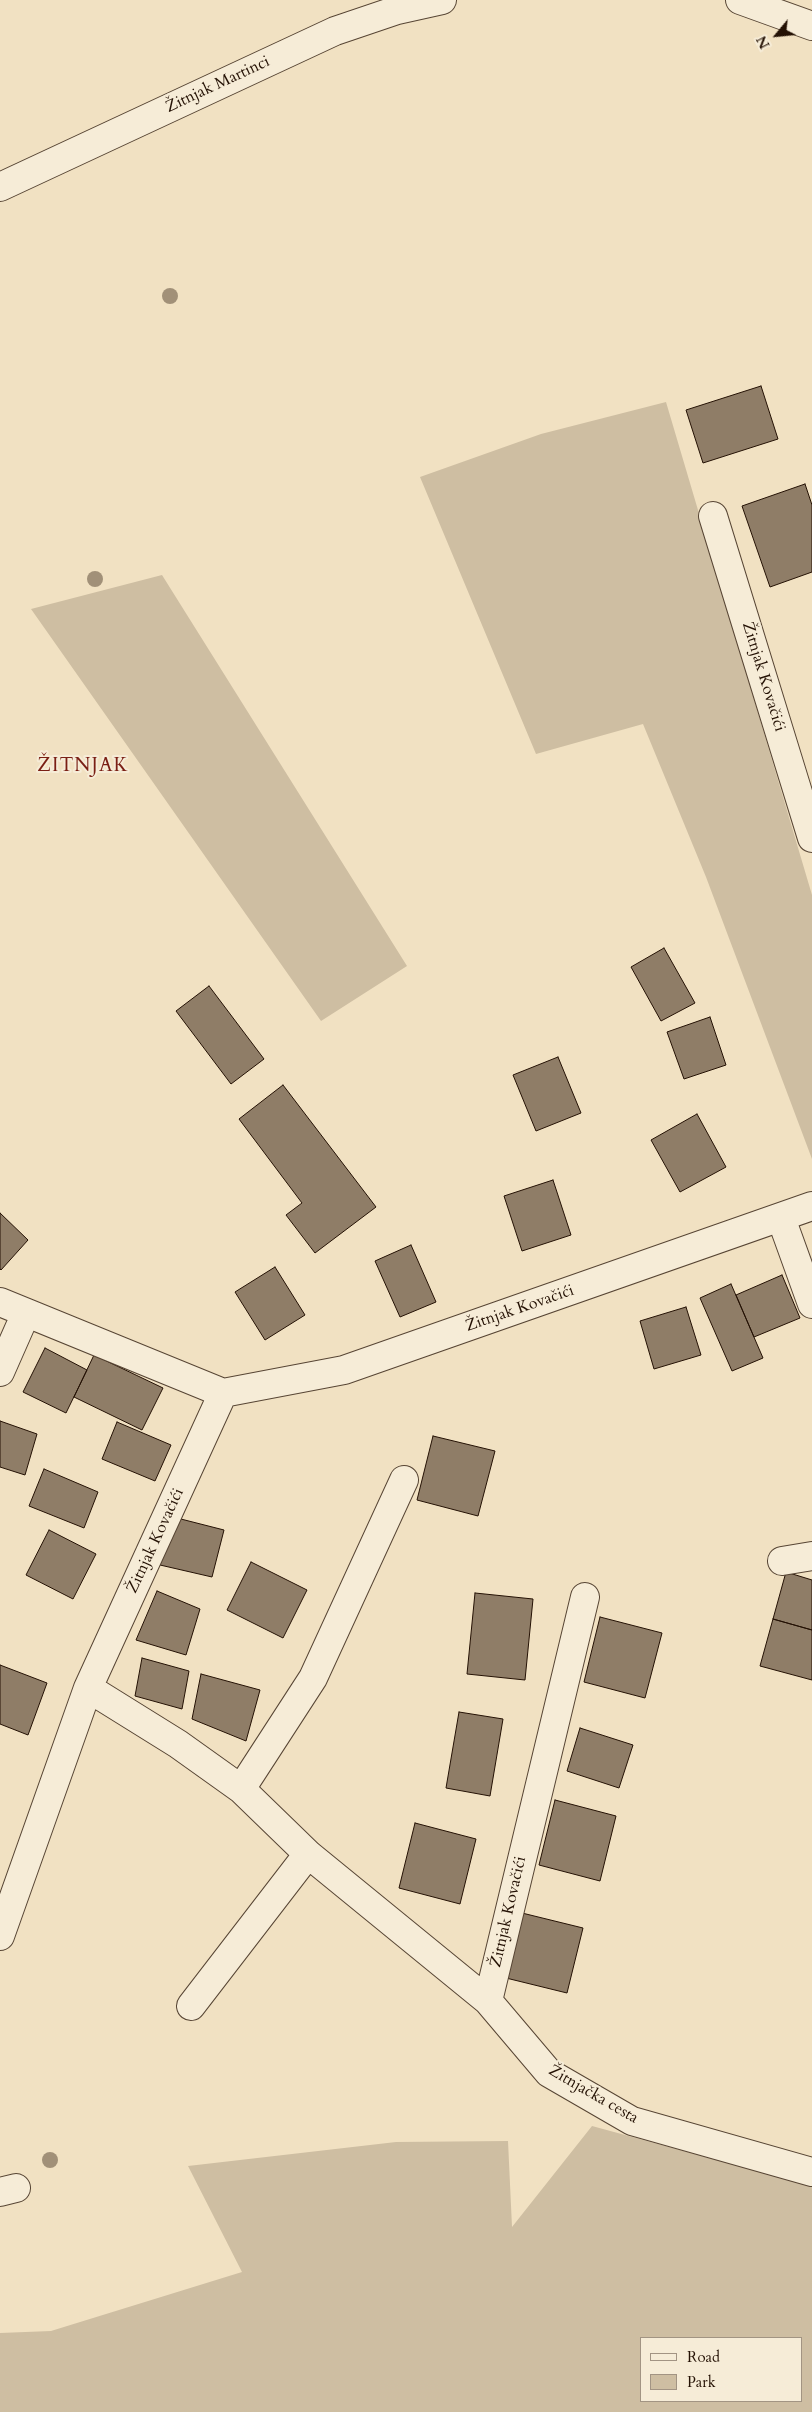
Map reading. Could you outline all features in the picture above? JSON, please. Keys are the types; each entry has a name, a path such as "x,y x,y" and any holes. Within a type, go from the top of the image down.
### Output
{"street":[{"name":"Žitnjak Martinci","path":"0,187 335,31 397,10 442,0"},
{"path":"740,0 812,26"},
{"name":"Žitnjak Kovačići","path":"713,516 812,838"},
{"name":"Žitnjak Kovačići","path":"0,1936 88,1688 224,1393 344,1370 812,1206"},
{"path":"780,1218 812,1304"},
{"path":"0,1302 224,1393"},
{"path":"0,1372 26,1313"},
{"path":"241,1789 313,1678 404,1480"},
{"path":"782,1561 812,1556"},
{"name":"Žitnjak Kovačići","path":"488,2001 585,1597"},
{"path":"88,1688 178,1744 241,1789 308,1854 488,2001"},
{"path":"191,2006 308,1854"},
{"name":"Žitnjačka cesta","path":"488,2001 548,2073 632,2121 812,2172"}],"green space":[{"path":"666,402 812,895 812,1159 706,877 643,724 536,754 420,477 541,434"},
{"path":"162,575 407,966 321,1021 31,609"},
{"path":"592,2126 812,2186 812,2412 0,2412 0,2333 51,2331 242,2272 188,2166 396,2142 508,2141 512,2227"}],"building":[{"path":"761,386 778,439 703,463 686,410"},
{"path":"805,484 812,505 812,572 770,587 742,506"},
{"path":"664,948 695,1003 661,1021 631,967"},
{"path":"209,986 264,1059 231,1084 176,1011"},
{"path":"710,1017 726,1065 684,1079 667,1032"},
{"path":"558,1057 581,1113 536,1131 513,1075"},
{"path":"283,1085 376,1207 315,1253 286,1215 302,1203 239,1119"},
{"path":"697,1114 726,1167 680,1192 651,1140"},
{"path":"553,1180 571,1235 522,1251 504,1196"},
{"path":"0,1213 28,1240 1,1270 0,1269"},
{"path":"411,1245 436,1302 400,1317 375,1261"},
{"path":"275,1267 305,1315 265,1340 235,1292"},
{"path":"782,1275 800,1318 754,1337 736,1295"},
{"path":"731,1284 763,1358 732,1371 700,1298"},
{"path":"686,1307 701,1355 654,1369 640,1321"},
{"path":"45,1348 87,1370 66,1413 23,1392"},
{"path":"94,1355 163,1388 142,1430 74,1397"},
{"path":"0,1421 37,1434 25,1475 0,1467"},
{"path":"117,1422 171,1445 155,1481 102,1459"},
{"path":"433,1436 495,1451 478,1516 417,1500"},
{"path":"44,1469 98,1492 84,1528 29,1506"},
{"path":"173,1517 224,1530 212,1577 160,1565"},
{"path":"49,1530 96,1554 73,1599 26,1575"},
{"path":"251,1562 307,1590 283,1638 227,1610"},
{"path":"786,1572 812,1580 812,1630 773,1619"},
{"path":"157,1591 200,1609 186,1655 136,1640"},
{"path":"475,1593 533,1599 525,1680 467,1674"},
{"path":"600,1617 662,1633 645,1698 584,1682"},
{"path":"773,1619 812,1630 812,1680 760,1666"},
{"path":"142,1658 189,1671 182,1709 135,1696"},
{"path":"0,1665 47,1683 28,1735 0,1724"},
{"path":"201,1674 260,1690 246,1741 192,1719"},
{"path":"459,1712 503,1719 490,1796 446,1788"},
{"path":"580,1728 633,1745 619,1788 567,1771"},
{"path":"555,1800 616,1816 600,1881 539,1865"},
{"path":"415,1823 476,1839 460,1904 399,1888"},
{"path":"522,1913 583,1928 567,1993 506,1978"}],"district":[{"name":"ŽITNJAK","path":"83,767"}]}
